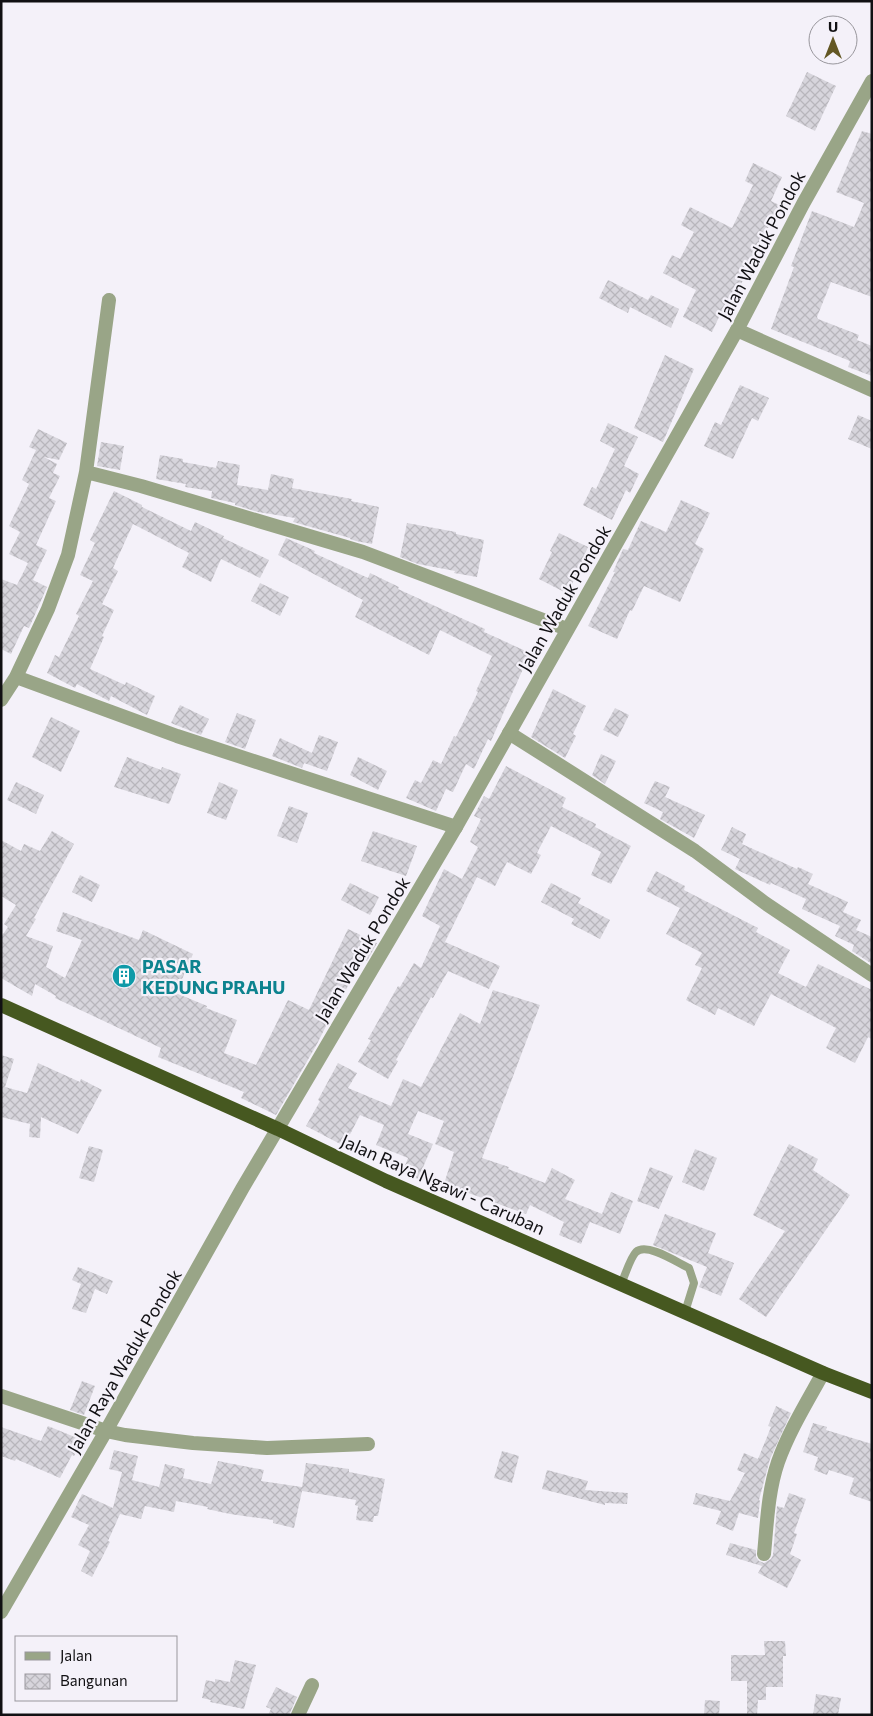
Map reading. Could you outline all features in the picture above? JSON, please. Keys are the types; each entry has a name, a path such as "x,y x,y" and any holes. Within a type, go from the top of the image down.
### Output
{"highway":[{"name":"Jalan Raya Ngawi - Caruban","path":"1,1005 278,1128 386,1181 823,1373 872,1392"}],"street":[{"name":"Jalan Waduk Pondok","path":"278,1128 456,827 737,330 872,81"},
{"path":"1,700 16,677 48,609 68,555 86,472 108,300"},
{"path":"737,330 872,390"},
{"path":"86,472 142,486 363,552 567,629"},
{"path":"16,677 176,736 456,827"},
{"path":"509,733 694,851 765,903 872,975"},
{"name":"Jalan Raya Waduk Pondok","path":"1,1612 278,1128"},
{"path":"764,1554 770,1492 778,1462 823,1373"},
{"path":"1,1396 106,1431 193,1444 267,1448 368,1444"},
{"path":"298,1715 312,1685"}],"lane":[{"path":"621,1284 635,1253 641,1249 649,1248 689,1268 694,1283 685,1312"}],"building":[{"path":"807,72 836,86 815,131 786,116"},
{"path":"862,131 872,134 872,297 831,282 817,317 859,335 857,340 872,346 872,376 848,367 850,361 771,329 794,267 791,266 812,211 854,227 864,203 836,192"},
{"path":"753,163 782,177 771,201 779,205 754,258 759,260 750,279 745,276 732,303 727,300 712,332 683,317 696,290 663,273 672,255 680,259 694,232 681,225 690,207 732,228 753,185 745,181"},
{"path":"608,280 648,300 651,295 679,309 671,328 630,307 628,313 599,298"},
{"path":"665,355 694,369 663,442 634,428"},
{"path":"740,385 769,398 758,421 752,418 733,459 704,446 715,422 721,425"},
{"path":"858,415 872,421 872,449 848,439"},
{"path":"608,423 638,437 624,466 639,474 630,493 626,490 612,520 583,505 592,487 596,489 615,449 600,441"},
{"path":"38,429 67,443 59,460 44,457 57,464 53,473 60,476 49,498 56,501 36,545 47,550 33,580 47,587 29,628 24,626 11,654 1,649 1,579 17,585 28,563 9,554 20,532 9,526 29,484 22,480 36,450 29,447"},
{"path":"101,442 124,446 120,470 97,466"},
{"path":"160,455 183,459 183,462 216,468 218,461 240,465 237,485 268,490 271,474 294,479 292,488 352,499 351,501 379,507 372,544 293,522 295,518 258,512 235,505 235,503 211,498 212,491 185,487 186,484 156,479"},
{"path":"114,491 191,531 195,522 269,560 260,578 221,559 211,582 182,567 189,553 133,524 113,568 118,571 102,604 114,610 90,669 125,685 126,682 155,696 147,715 111,696 109,701 77,684 75,688 47,673 55,655 59,657 79,616 76,614 93,581 80,575 95,543 90,540"},
{"path":"681,500 710,513 695,544 704,549 680,602 644,586 632,611 630,610 617,639 588,626 615,572 613,572 623,549 628,550 641,521 666,532"},
{"path":"407,523 456,532 456,534 484,540 477,577 418,564 400,557"},
{"path":"559,533 588,547 568,594 539,579"},
{"path":"286,538 368,578 370,573 399,587 398,589 485,629 484,632 530,653 491,741 488,739 474,769 466,764 453,792 446,789 436,811 406,798 415,780 421,783 433,760 441,764 478,692 476,691 492,656 440,630 429,655 355,617 363,600 278,555"},
{"path":"260,583 289,597 280,616 251,601"},
{"path":"553,689 586,706 573,734 576,736 565,758 531,737"},
{"path":"180,705 209,719 201,735 171,723"},
{"path":"615,708 629,715 618,737 603,730"},
{"path":"237,713 256,720 245,749 225,742"},
{"path":"51,717 80,731 61,772 32,757"},
{"path":"319,735 338,742 327,771 304,763 302,768 272,756 280,738 312,753"},
{"path":"601,754 616,761 605,784 592,775"},
{"path":"127,757 161,770 162,767 181,774 169,804 114,787"},
{"path":"358,757 387,771 378,790 350,775"},
{"path":"506,766 566,798 562,807 596,824 595,827 631,846 611,884 591,875 601,852 551,826 537,853 541,855 531,874 507,862 495,886 477,877 445,942 500,966 489,989 448,971 433,998 431,997 396,1060 398,1061 388,1079 358,1062 371,1040 368,1039 398,986 400,987 414,963 421,968 440,926 422,916 444,869 462,879 478,847 470,842 481,819 474,816 484,796 489,799"},
{"path":"655,781 670,787 665,797 705,815 694,838 660,819 663,812 644,803"},
{"path":"16,782 44,795 36,814 7,800"},
{"path":"219,782 238,790 226,820 207,813"},
{"path":"289,806 308,813 297,843 277,836"},
{"path":"732,827 746,834 742,844 797,869 798,867 813,874 808,884 848,902 843,912 861,920 856,930 872,937 872,964 852,951 854,945 835,936 840,926 802,909 806,899 735,869 740,859 721,850"},
{"path":"52,831 74,844 26,936 53,946 46,967 65,978 82,940 56,931 63,912 139,940 143,930 193,954 176,993 207,1006 206,1008 237,1020 224,1053 256,1065 288,1000 309,1010 348,929 377,943 367,961 361,958 337,1009 335,1008 317,1044 276,1115 241,1098 244,1092 158,1057 161,1048 55,998 56,996 35,984 32,996 1,978 1,937 8,927 4,924 16,905 1,896 1,840 21,851 24,844 40,851"},
{"path":"373,831 417,846 406,876 361,861"},
{"path":"656,871 685,886 684,890 758,928 756,932 790,950 778,973 806,987 818,964 872,990 872,1039 868,1037 855,1063 826,1048 836,1028 771,994 754,1026 718,1008 715,1015 686,1000 702,968 695,965 702,953 666,934 680,908 646,891"},
{"path":"80,875 100,885 92,902 72,892"},
{"path":"350,883 379,897 370,915 341,900"},
{"path":"551,883 581,898 578,903 610,920 600,939 571,924 574,919 541,902"},
{"path":"493,990 540,1005 482,1158 509,1167 508,1169 545,1183 552,1168 575,1180 565,1199 602,1214 611,1192 633,1201 620,1234 590,1222 581,1244 559,1235 564,1222 530,1205 526,1214 444,1184 454,1152 435,1144 444,1121 418,1111 408,1134 433,1144 418,1179 402,1173 408,1158 376,1145 384,1125 360,1115 344,1146 306,1126 338,1063 357,1073 348,1088 391,1106 403,1079 421,1087 460,1013 480,1024"},
{"path":"1,1055 14,1059 5,1087 27,1093 38,1063 80,1082 81,1079 102,1090 78,1134 41,1117 40,1138 29,1137 30,1124 1,1117"},
{"path":"789,1144 818,1159 813,1170 850,1195 766,1317 739,1299 785,1231 753,1215"},
{"path":"89,1146 103,1150 94,1182 79,1178"},
{"path":"695,1149 717,1158 704,1191 682,1182"},
{"path":"650,1167 673,1176 659,1209 637,1201"},
{"path":"665,1214 716,1233 708,1253 734,1263 721,1296 699,1287 707,1267 653,1245"},
{"path":"78,1267 113,1281 107,1294 95,1289 86,1313 72,1309 81,1284 72,1280"},
{"path":"82,1381 95,1386 84,1415 70,1410"},
{"path":"776,1406 791,1413 770,1459 759,1500 758,1518 739,1513 733,1531 716,1524 721,1511 693,1504 696,1493 730,1501 745,1473 737,1470 744,1453 758,1459 771,1427 768,1426"},
{"path":"813,1423 827,1427 826,1430 872,1444 872,1502 849,1494 854,1478 829,1470 827,1475 814,1470 818,1457 803,1452"},
{"path":"48,1426 82,1440 60,1478 16,1459 15,1461 1,1456 1,1427 41,1441"},
{"path":"114,1450 138,1456 132,1480 159,1487 165,1464 185,1469 183,1478 211,1484 218,1461 264,1470 261,1481 302,1487 306,1463 349,1469 349,1472 385,1479 378,1516 374,1516 373,1522 356,1520 358,1506 355,1505 356,1500 302,1491 294,1528 273,1523 273,1520 230,1514 207,1509 208,1507 176,1501 174,1512 145,1506 141,1519 120,1514 108,1541 110,1542 92,1577 81,1571 90,1551 78,1545 89,1525 71,1517 82,1494 113,1508 122,1472 109,1469"},
{"path":"502,1451 519,1456 512,1483 494,1478"},
{"path":"547,1470 588,1481 585,1490 628,1493 627,1504 605,1503 605,1505 542,1489"},
{"path":"789,1493 806,1499 794,1533 797,1534 790,1554 801,1560 787,1588 758,1573 762,1566 726,1555 730,1543 756,1550 756,1557 764,1563 771,1559 773,1555 777,1506 784,1508"},
{"path":"764,1641 785,1641 786,1656 783,1656 783,1687 766,1687 766,1700 758,1700 757,1715 747,1715 747,1681 731,1681 731,1655 765,1655"},
{"path":"235,1660 256,1665 244,1709 210,1702 211,1700 202,1698 206,1680 215,1682 215,1679 230,1682"},
{"path":"276,1687 297,1697 289,1715 268,1715 271,1709 266,1707"},
{"path":"816,1694 841,1698 838,1715 813,1715"},
{"path":"705,1700 720,1701 719,1715 704,1715"}],"place":[{"name":"PASAR KEDUNG PRAHU","path":"124,976"}]}
